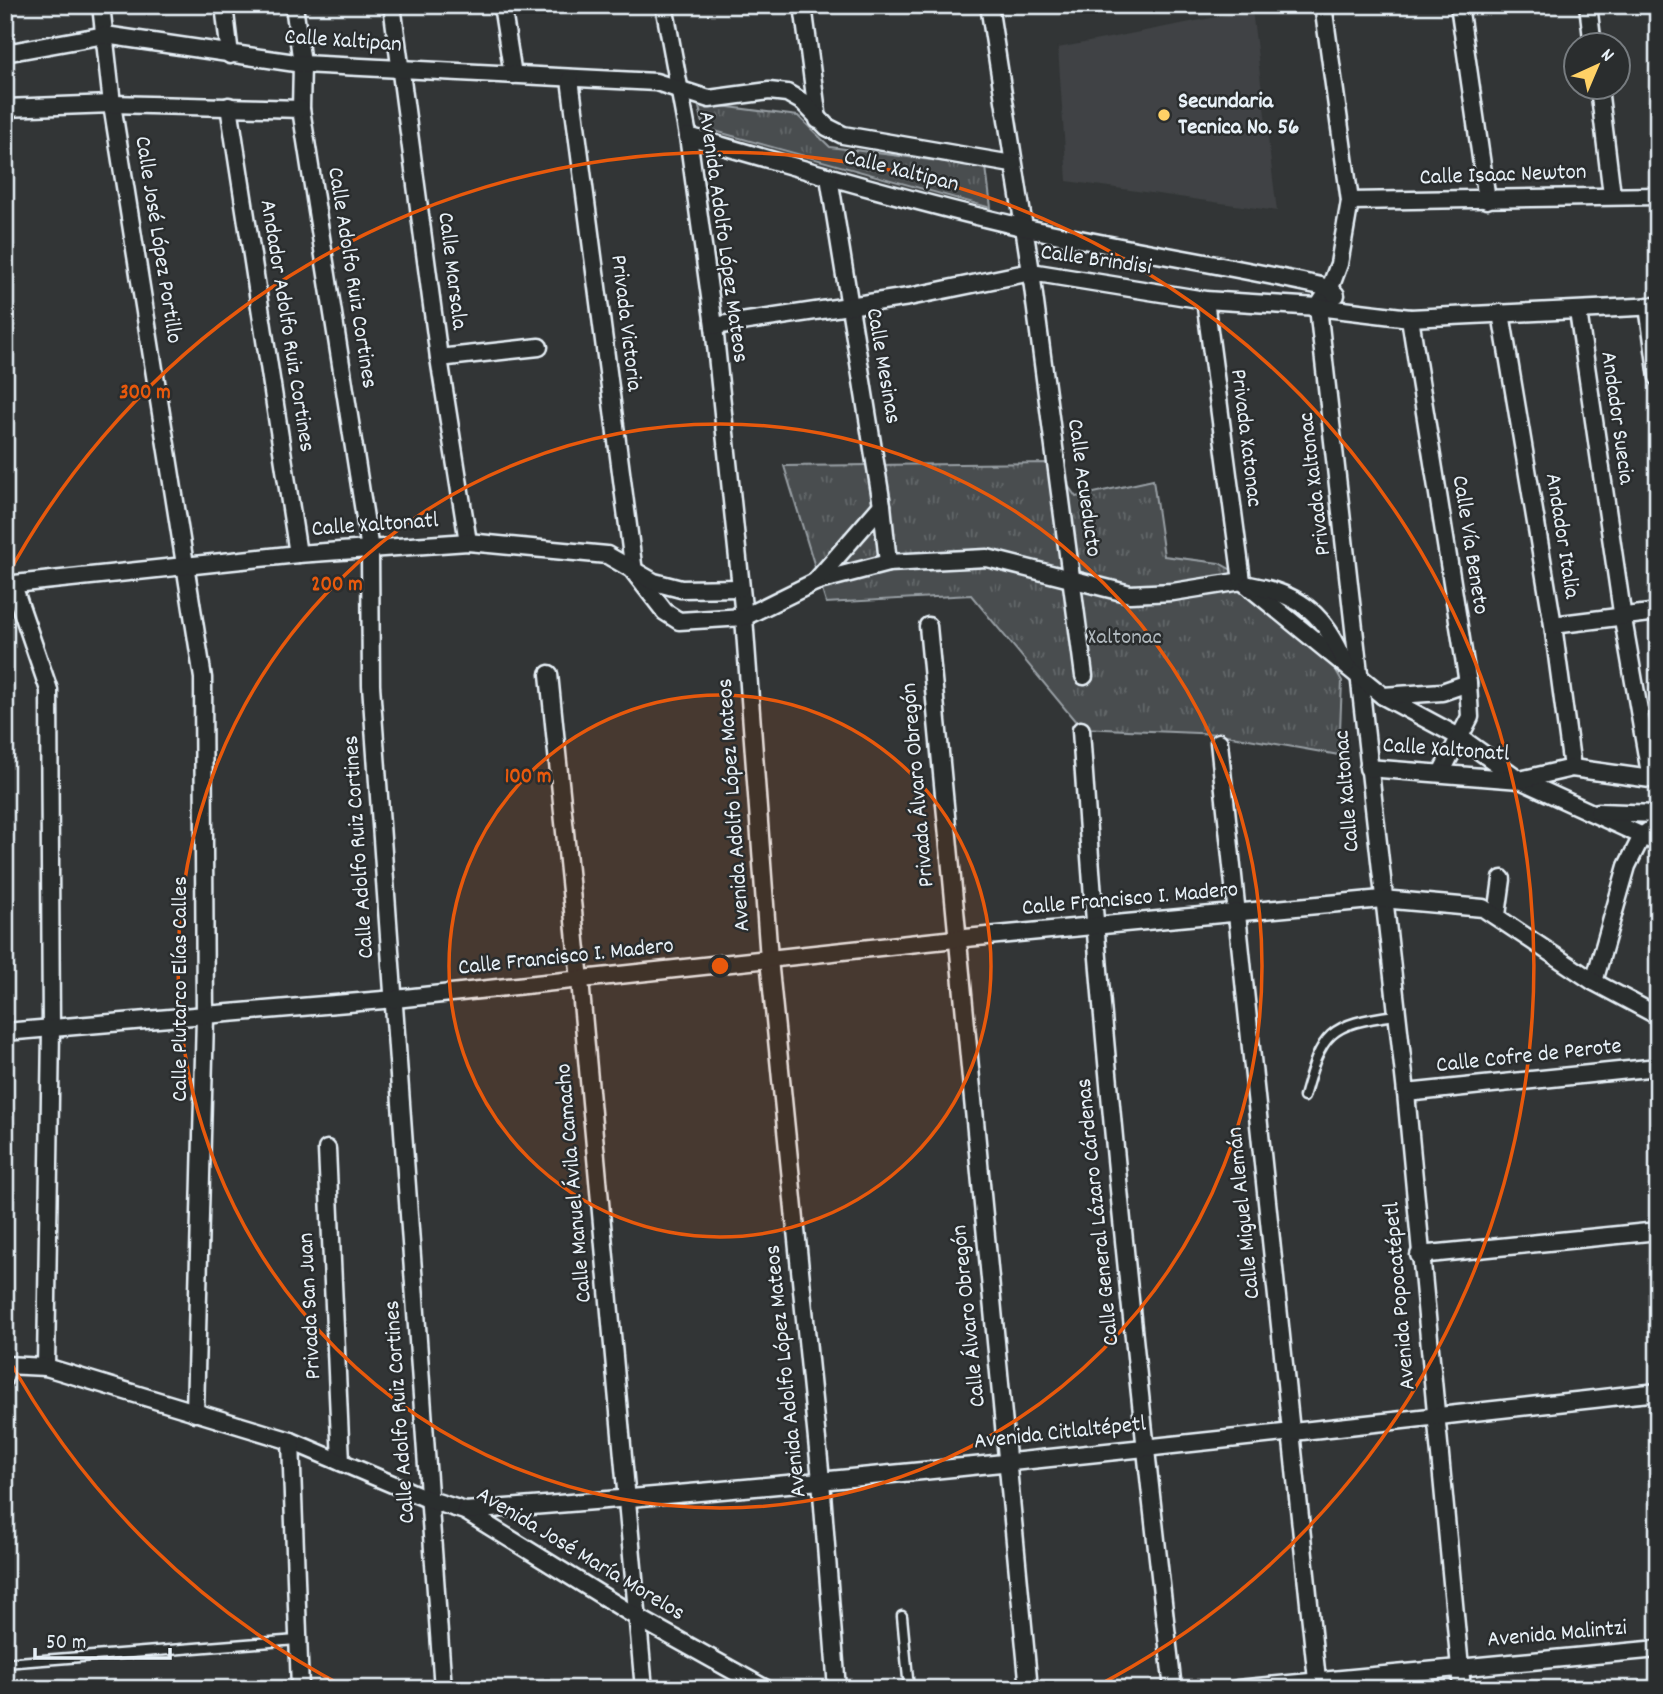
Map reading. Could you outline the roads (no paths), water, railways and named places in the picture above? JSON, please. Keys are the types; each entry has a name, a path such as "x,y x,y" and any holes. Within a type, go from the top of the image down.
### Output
{"street":[{"name":"Calle José López Portillo","path":"100,5 106,35 112,104 187,565"},
{"path":"224,5 230,55"},
{"name":"Calle Adolfo Ruiz Cortines","path":"294,5 302,64 301,109 370,550 371,685 443,1689"},
{"name":"Calle Marsala","path":"392,5 439,358 468,542"},
{"path":"502,5 513,75"},
{"name":"Avenida Adolfo López Mateos","path":"664,5 688,136 714,326 744,617 769,959 821,1480 837,1689"},
{"path":"803,5 818,120"},
{"name":"Calle Acueducto","path":"989,5 1031,272 1073,581 1130,594 1173,592 1244,583 1278,590 1314,611 1335,639 1347,667"},
{"path":"1318,307 1330,288 1347,233 1350,201 1323,5"},
{"path":"1459,5 1487,201"},
{"path":"1588,5 1592,32"},
{"name":"Calle Xaltipan","path":"5,54 106,35 302,64 656,82 709,99 769,91 787,93 803,102 818,120 844,135 1012,164"},
{"name":"Privada Victoria","path":"570,79 634,572"},
{"path":"1601,102 1612,195"},
{"path":"5,108 112,104 301,109"},
{"name":"Andador Adolfo Ruiz Cortines","path":"229,106 298,554"},
{"name":"Calle Xaltipan","path":"688,136 829,177 1024,227"},
{"name":"Calle Mesinas","path":"829,177 882,505 888,563"},
{"name":"Calle Isaac Newton","path":"1350,201 1487,201 1612,195 1658,196"},
{"name":"Calle Brindisi","path":"1024,227 1223,264 1330,288"},
{"name":"Calle Brindisi","path":"714,326 848,306 1031,272 1205,300 1318,307 1410,318 1653,306"},
{"path":"1330,288 1350,310"},
{"name":"Privada Xatonac","path":"1205,300 1244,583"},
{"path":"1653,306 1658,378"},
{"name":"Privada Xaltonac","path":"1318,307 1362,679"},
{"name":"Andador Suecia","path":"1578,311 1623,619 1654,779"},
{"name":"Andador Italia","path":"1501,313 1553,625 1572,768"},
{"name":"Calle Vía Beneto","path":"1410,318 1468,683 1471,717 1441,774"},
{"path":"439,358 539,347"},
{"path":"815,582 882,505"},
{"name":"Calle Xaltonatl","path":"9,585 298,554 468,542 607,555 654,582 681,589 740,589"},
{"path":"634,572 665,612 679,621 744,617 815,582 888,563 987,558 1073,581 1084,676"},
{"name":"Calle Plutarco Elías Calles","path":"187,565 203,678 205,1017 195,1413"},
{"path":"1244,583 1383,696 1461,738"},
{"path":"9,585 49,690 51,1029 46,1367"},
{"path":"1553,625 1623,619 1658,612"},
{"name":"Privada Álvaro Obregón","path":"928,626 955,939"},
{"name":"Calle Manuel Ávila Camacho","path":"549,674 580,980 635,1616 644,1689"},
{"name":"Calle Xaltonac","path":"1362,679 1382,899"},
{"path":"1383,696 1441,692 1468,683"},
{"name":"Calle General Lázaro Cárdenas","path":"1081,730 1094,926 1145,1448 1173,1689"},
{"name":"Calle Xaltonatl","path":"1461,738 1520,780 1658,843"},
{"name":"Calle Miguel Alemán","path":"1219,742 1317,1680"},
{"name":"Calle Xaltonatl","path":"1368,768 1520,780 1572,768 1654,779"},
{"name":"Calle Xaltonatl","path":"1589,812 1658,814"},
{"path":"1594,982 1628,866 1642,836 1658,824"},
{"path":"1497,915 1502,879"},
{"name":"Calle Francisco I. Madero","path":"5,1032 395,999 955,939 1382,899 1466,905 1497,915 1594,982 1658,1016"},
{"name":"Avenida Popocatépetl","path":"1382,899 1406,1093 1434,1416 1462,1689"},
{"name":"Calle Álvaro Obregón","path":"955,939 1029,1689"},
{"name":"Calle Cofre de Perote","path":"1406,1093 1658,1067"},
{"name":"Privada San Juan","path":"327,1149 341,1462"},
{"path":"1419,1255 1658,1231"},
{"name":"Avenida José María Morelos","path":"9,1365 46,1367 291,1441 430,1500 466,1511 635,1616 765,1689"},
{"name":"Avenida Citlaltépetl","path":"466,1511 626,1499 1008,1462 1658,1392"},
{"path":"291,1441 300,1689"},
{"name":"Avenida Malintzi","path":"1237,1689 1658,1649"}],"lane":[{"path":"1304,1097 1316,1055 1327,1038 1341,1026 1396,1015"},
{"path":"5,1387 9,1365"},
{"path":"902,1616 909,1689"},
{"path":"5,1663 297,1640"}],"place":[{"name":"Secundaria Tecnica No. 56","path":"1164,115"}],"park label":[{"name":"Xaltonac","path":"1125,638"}]}
